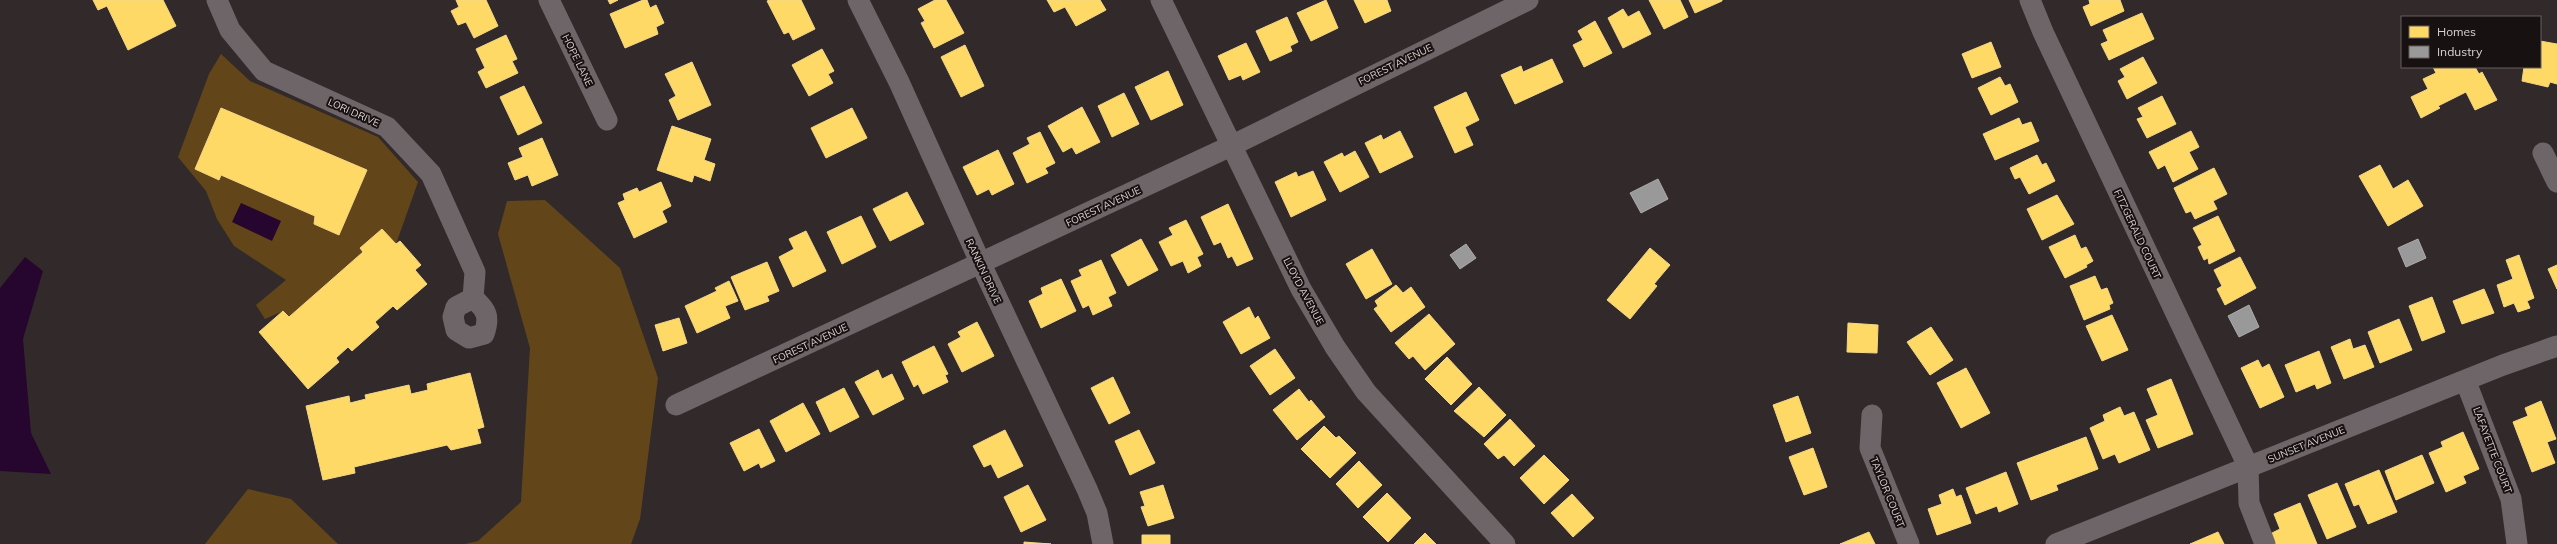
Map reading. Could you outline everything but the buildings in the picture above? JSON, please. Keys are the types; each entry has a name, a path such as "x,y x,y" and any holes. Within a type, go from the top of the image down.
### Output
{"street":[{"name":"LORI DRIVE","path":"217,0 230,30 264,71 387,127 431,174 474,272 473,298"},
{"name":"HOPE LANE","path":"549,0 608,120"},
{"name":"RANKIN DRIVE","path":"858,0 899,82 981,264 1087,489 1097,513 1103,544"},
{"name":"LLOYD AVENUE","path":"1161,0 1233,145 1301,289 1335,347 1366,392 1505,544"},
{"name":"FOREST AVENUE","path":"676,405 981,264 1233,145 1528,0"},
{"name":"FITZGERALD COURT","path":"2030,0 2046,39 2248,466"},
{"path":"2543,153 2557,182"},
{"name":"SUNSET AVENUE","path":"2056,544 2248,466 2466,382 2503,365 2557,346"},
{"name":"LAFAYETTE COURT","path":"2466,382 2511,499 2517,544"},
{"name":"TAYLOR COURT","path":"1872,415 1870,448 1910,544"},
{"path":"2248,466 2249,504 2265,544"}],"shaded area":[{"path":"221,54 250,81 378,137 418,182 396,244 382,229 363,252 289,317 283,311 265,319 256,305 286,280 234,246 217,219 206,191 178,157 209,74"},
{"path":"545,200 620,268 658,378 640,519 631,544 465,544 478,541 521,502 530,348 498,234 507,201"},
{"path":"241,203 281,221 272,241 232,222"},
{"path":"25,257 43,271 23,339 31,433 51,474 0,471 0,288"},
{"path":"248,489 291,499 338,544 205,544"}]}
